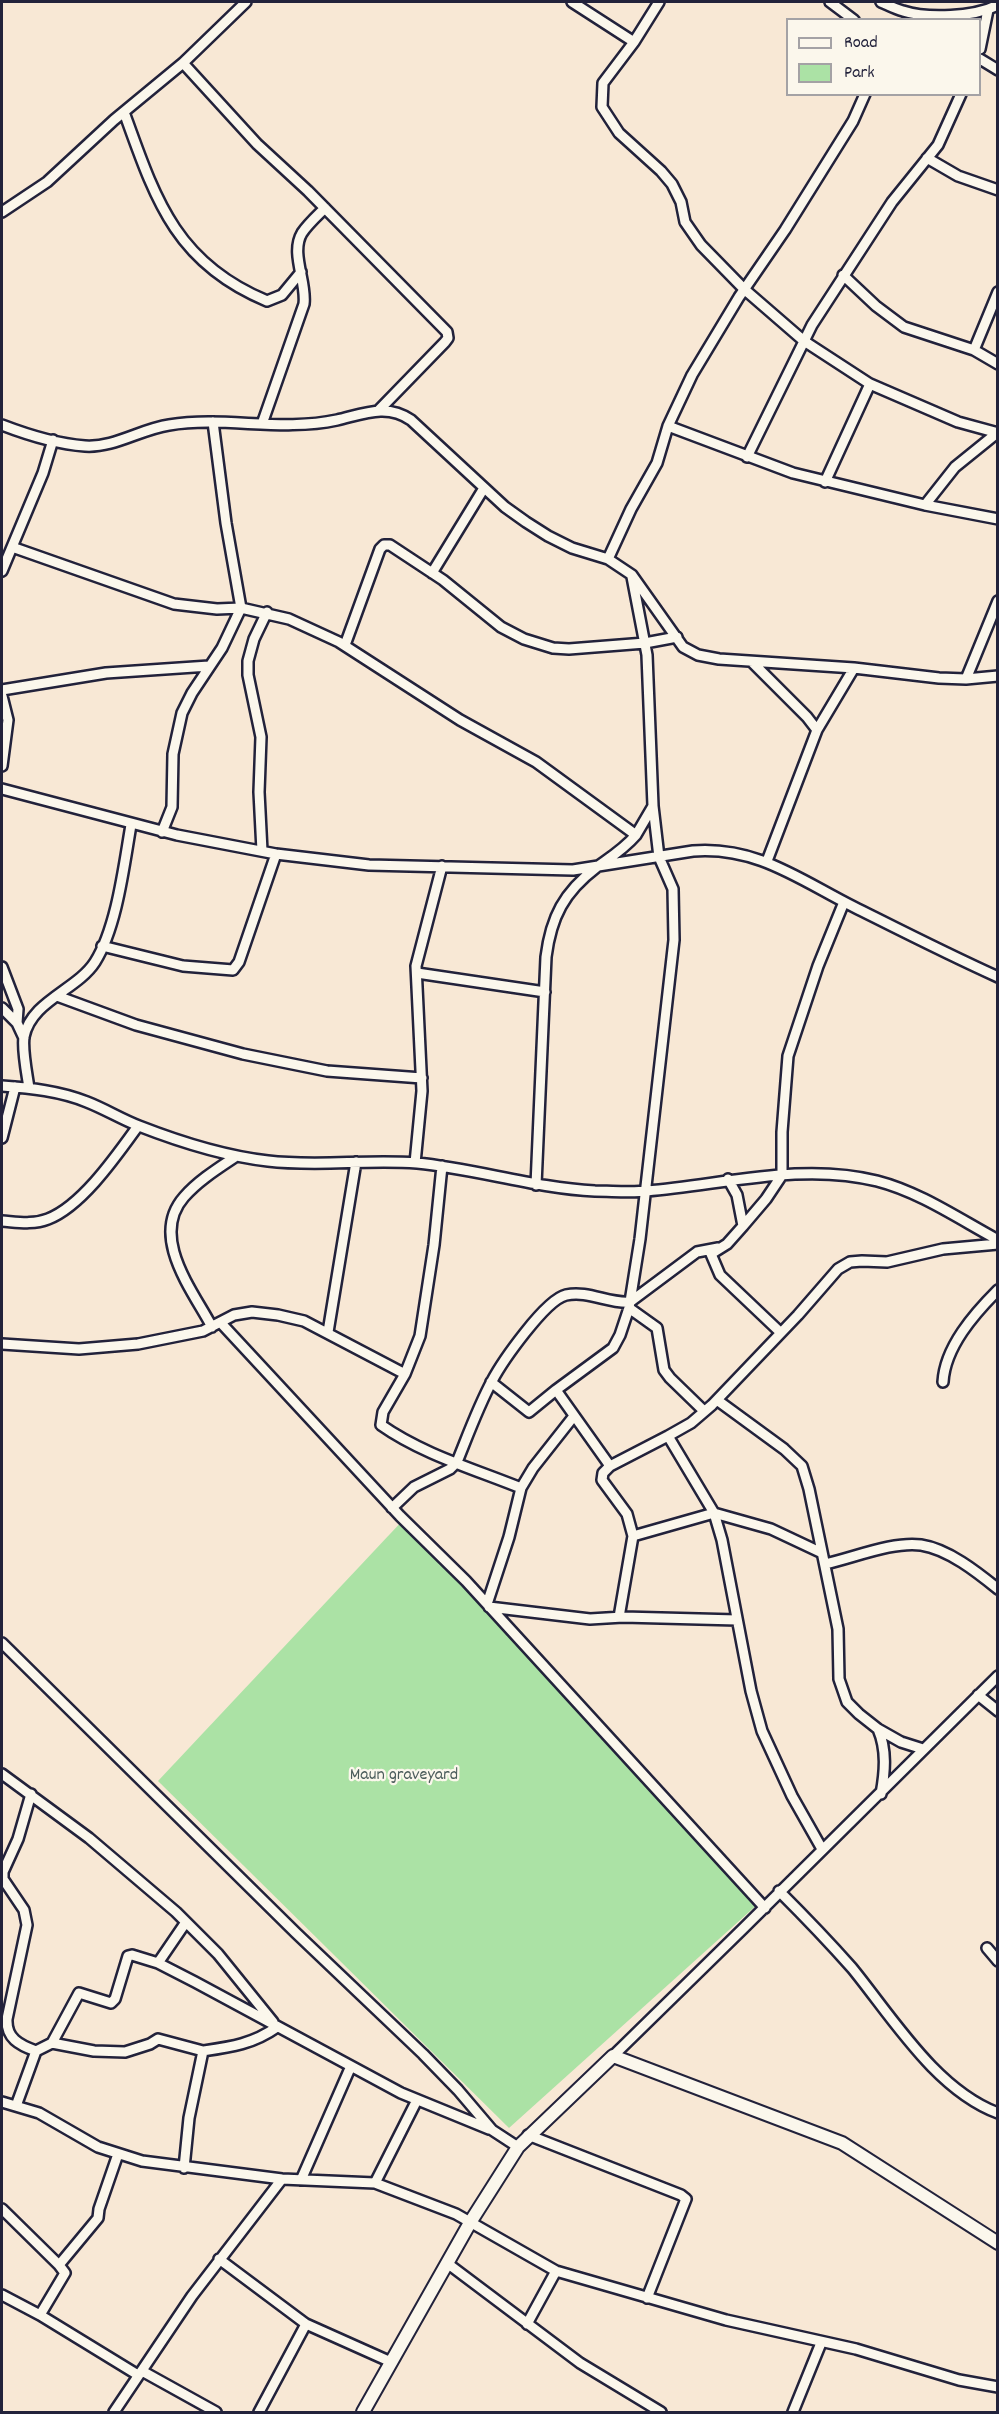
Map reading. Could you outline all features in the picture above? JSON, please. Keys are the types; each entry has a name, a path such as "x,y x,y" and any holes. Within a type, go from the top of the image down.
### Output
{"street":[{"path":"2,212 47,182 124,112 183,63 246,2"},
{"path":"572,2 634,42"},
{"path":"658,2 634,42 603,83 602,107 619,133 672,184 681,202 685,222 700,245 744,289 804,341 870,384 958,422 997,433"},
{"path":"830,2 851,18"},
{"path":"880,2 902,16 946,16 988,10 998,5"},
{"path":"981,44 988,10"},
{"path":"981,60 998,70"},
{"path":"183,63 257,144 325,208 447,332 448,338 445,342 379,410"},
{"path":"608,559 631,508 657,463 668,426 692,375 744,289 785,230 853,121 864,96"},
{"path":"747,457 804,341 843,275 891,202 938,145 960,96"},
{"path":"124,112 158,201 181,239 198,259 267,301 282,296 301,272"},
{"path":"927,159 958,176 998,190"},
{"path":"262,424 304,304 305,295 297,246 301,235 325,208"},
{"path":"843,275 876,306 904,327 974,350 998,364"},
{"path":"974,350 998,292"},
{"path":"825,482 870,384"},
{"path":"2,425 52,440 87,447 102,445 166,425 213,422 322,423 379,410 392,410 402,413 411,420 505,507 548,536 572,548 608,559 632,574 683,647 698,655 752,662 854,668 939,678 966,679 998,676"},
{"path":"162,832 172,807 173,754 182,714 192,693 227,638 241,608 226,523 213,422"},
{"path":"668,426 747,457 825,482 998,519"},
{"path":"925,505 955,467 997,433"},
{"path":"2,571 43,473 52,440"},
{"path":"432,573 484,488"},
{"path":"345,645 380,549 384,545 390,545 432,573 501,627 524,639 561,648 645,643 677,637"},
{"path":"12,547 174,604 217,609 241,608 267,612 289,619 345,645 460,720 536,762 636,835"},
{"path":"491,1382 529,1412 613,1348 621,1335 630,1305 674,940 673,889 659,857 653,806 645,643 632,574"},
{"path":"966,679 998,601"},
{"path":"262,851 259,792 261,737 248,675 248,661 254,639 267,612"},
{"path":"752,662 817,730"},
{"path":"2,690 106,673 209,666"},
{"path":"768,861 817,730 854,668"},
{"path":"2,696 8,720 2,766"},
{"path":"2,789 162,832 276,854 369,865 550,870 596,867 713,849 732,852 768,861 844,902 998,977"},
{"path":"536,1185 548,943 555,915 575,886 596,867 616,855 636,835 653,806"},
{"path":"24,1038 38,1013 88,970 102,946 118,897 131,825"},
{"path":"102,946 183,966 233,970 239,962 276,854"},
{"path":"415,1163 422,1078 417,973 419,955 442,866"},
{"path":"630,1305 697,1252 727,1244 753,1215 782,1175 782,1132 788,1056 818,966 844,902"},
{"path":"2,967 18,1009 17,1023"},
{"path":"417,973 545,992"},
{"path":"57,996 136,1025 243,1054 327,1071 422,1078"},
{"path":"2,1008 17,1023 24,1038 29,1088"},
{"path":"2,1086 29,1088 85,1101 138,1126 235,1157 294,1164 415,1163 442,1166 536,1185 595,1191 645,1191 728,1179 782,1175 854,1176 877,1181 928,1201 998,1242"},
{"path":"2,1138 15,1086"},
{"path":"2,1221 27,1223 48,1219 69,1206 100,1176 138,1126"},
{"path":"235,1157 206,1176 183,1198 176,1211 173,1224 172,1251 217,1325 488,1605 765,1908"},
{"path":"328,1332 356,1162"},
{"path":"442,1166 420,1336 405,1374 383,1412 381,1425 407,1441 521,1488"},
{"path":"728,1179 737,1196 743,1226"},
{"path":"619,1617 633,1536 627,1514 602,1480 603,1473 610,1466 691,1423 717,1400 838,1269 850,1262 887,1262 943,1250 998,1242"},
{"path":"718,1248 711,1254 720,1275 780,1332"},
{"path":"943,1382 948,1362 966,1326 998,1290"},
{"path":"392,1508 414,1486 450,1469 457,1462 491,1382 524,1335 556,1299 566,1295 581,1294 630,1305 657,1328 664,1370 704,1411"},
{"path":"2,1344 79,1349 115,1347 195,1333 217,1325 234,1315 252,1312 304,1321 405,1374"},
{"path":"556,1390 610,1466"},
{"path":"717,1400 790,1454 802,1466 809,1489 840,1642 839,1679 842,1690 853,1708 878,1729 901,1742 923,1749"},
{"path":"488,1605 521,1488 533,1467 574,1416"},
{"path":"668,1436 714,1514 722,1540 762,1731 792,1796 822,1849"},
{"path":"633,1536 714,1514 771,1529 822,1553"},
{"path":"825,1564 884,1550 921,1545 951,1558 998,1589"},
{"path":"488,1605 590,1619 619,1617 737,1620"},
{"path":"2,1642 303,1941 423,2054 492,2130"},
{"path":"363,2412 471,2221 528,2135 765,1908 779,1891 881,1794 923,1749 998,1676"},
{"path":"978,1695 998,1711"},
{"path":"878,1729 883,1745 885,1767 881,1794"},
{"path":"2,1774 32,1794 136,1877 218,1954 277,2027"},
{"path":"32,1794 18,1839 3,1872 3,1879 24,1910 27,1925 6,1998 9,2035 19,2045 36,2051"},
{"path":"779,1891 851,1968 917,2050 970,2098 998,2113"},
{"path":"158,1963 186,1923"},
{"path":"987,1948 998,1961"},
{"path":"16,2106 36,2051 52,2043 79,1993 111,2003 115,2000 128,1956 132,1955 158,1963 417,2100 492,2130 518,2147"},
{"path":"52,2043 94,2050 125,2052 158,2039 203,2051 240,2046 262,2038 277,2027"},
{"path":"184,2168 189,2118 203,2051"},
{"path":"613,2056 842,2144 996,2240"},
{"path":"300,2180 351,2066"},
{"path":"375,2183 417,2100"},
{"path":"2,2103 39,2113 98,2147 142,2161 282,2180 375,2183 471,2221 556,2271 726,2320 856,2349 959,2380 998,2387"},
{"path":"528,2135 681,2195 686,2199 647,2298"},
{"path":"59,2265 98,2218 118,2154"},
{"path":"114,2412 219,2259 282,2180"},
{"path":"2,2209 65,2273 40,2315"},
{"path":"219,2259 306,2324 392,2362"},
{"path":"447,2263 580,2363 661,2412"},
{"path":"527,2324 556,2271"},
{"path":"2,2295 140,2373 216,2412"},
{"path":"259,2412 306,2324"},
{"path":"793,2412 821,2343"}],"green space":[{"name":"Maun graveyard","path":"405,1518 759,1903 509,2128 158,1781"}]}
